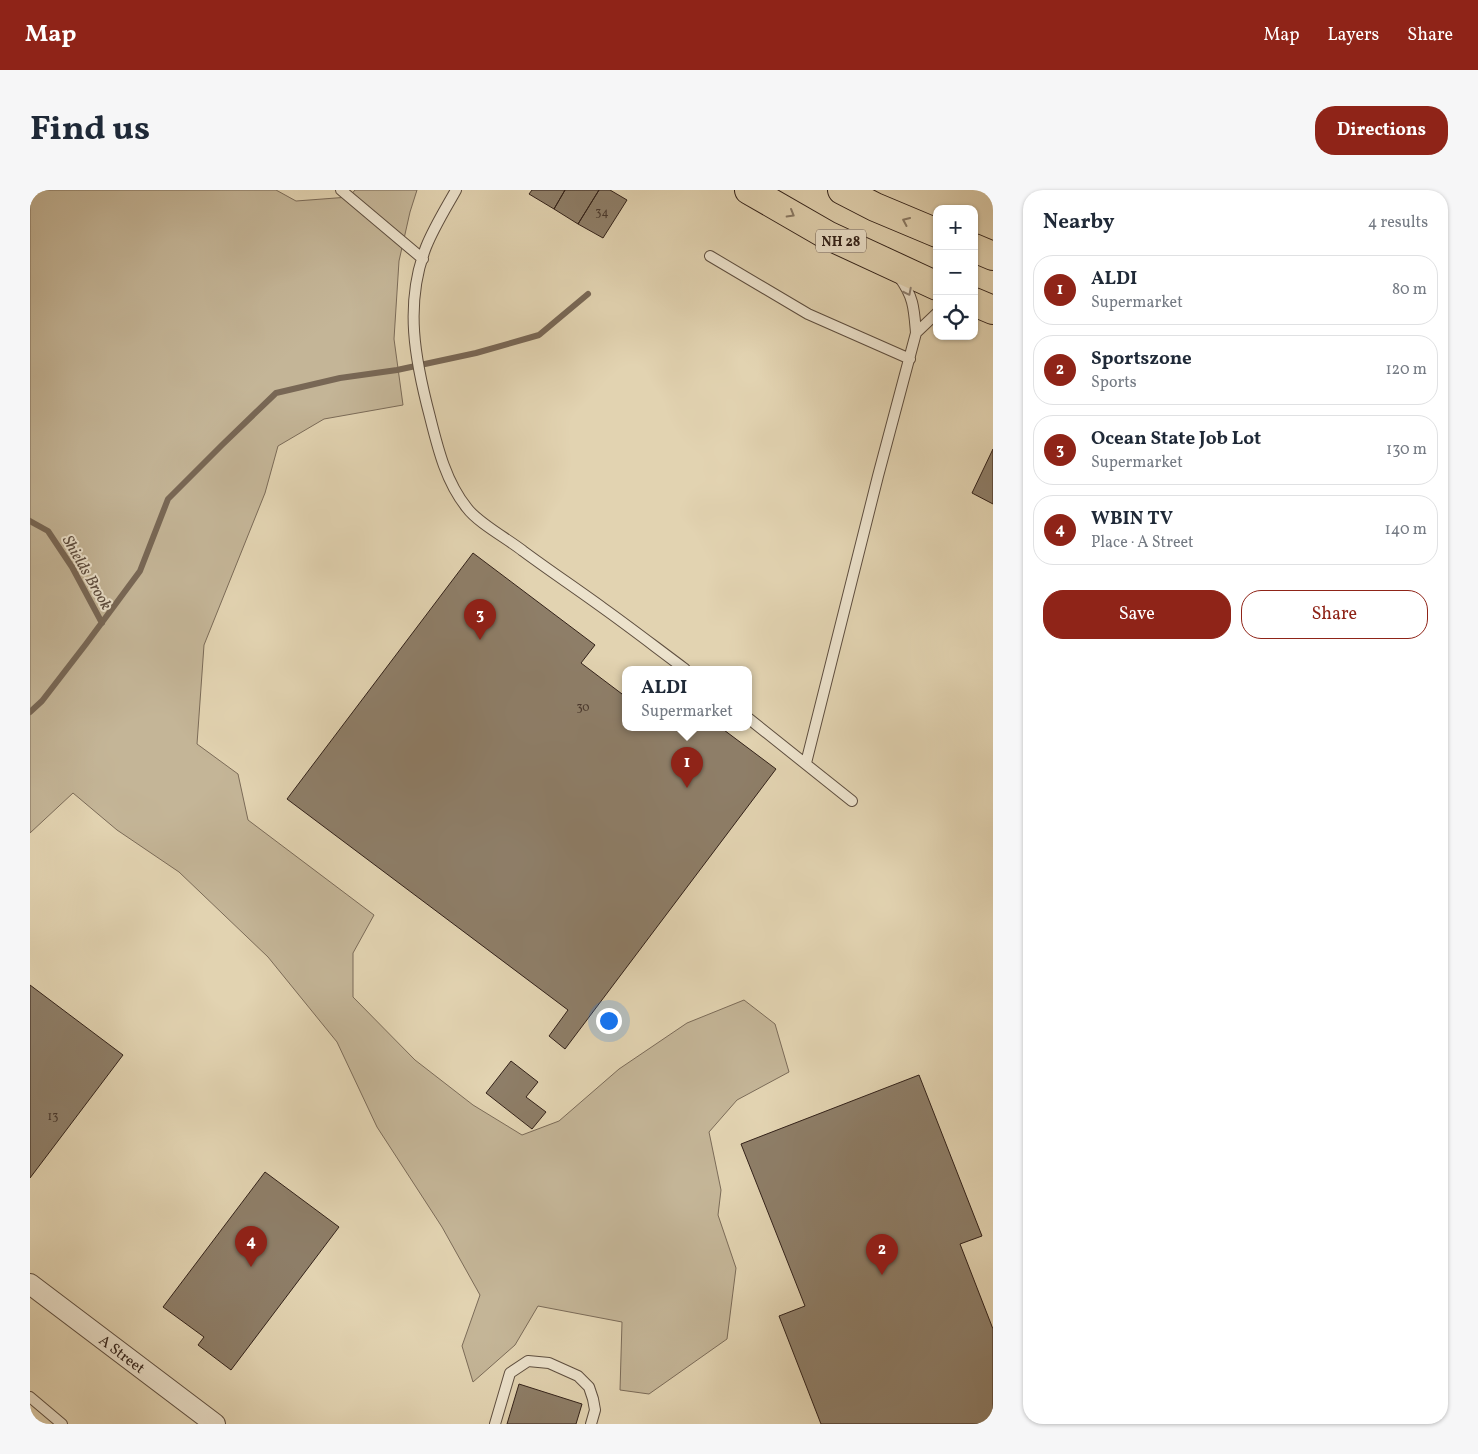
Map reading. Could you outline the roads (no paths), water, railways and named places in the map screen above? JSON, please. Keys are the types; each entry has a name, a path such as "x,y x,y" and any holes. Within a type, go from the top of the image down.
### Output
{"main road":[{"name":"NH 28","path":"749,190 827,235 933,284"},
{"path":"842,190 875,207 933,231"},
{"path":"978,250 993,256"},
{"path":"978,304 993,310"}],"street":[{"name":"A Street","path":"30,1284 215,1424"}],"lane":[{"path":"340,190 423,259"},
{"path":"456,190 426,247 415,292 413,318 415,346 421,381 436,444 452,484 468,509 489,527 681,666"},
{"path":"710,256 808,314 910,358"},
{"path":"806,763 916,333 912,298 906,286 882,260"},
{"path":"916,333 933,317"},
{"path":"752,721 852,801"},
{"path":"495,1424 510,1374 528,1361 549,1363 578,1376 589,1387 593,1399 595,1410 592,1424"},
{"path":"30,1397 62,1424"}],"waterway":[{"path":"30,712 42,701 140,571 168,499 276,393 340,378 397,370 476,353 539,335 588,294"},
{"name":"Shields Brook","path":"30,521 48,531 72,567 102,623"}],"place":[{"name":"Ocean State Job Lot","path":"480,640"},
{"name":"ALDI","path":"687,788"},
{"name":"WBIN TV","path":"251,1267"},
{"name":"Sportszone","path":"882,1275"}]}
